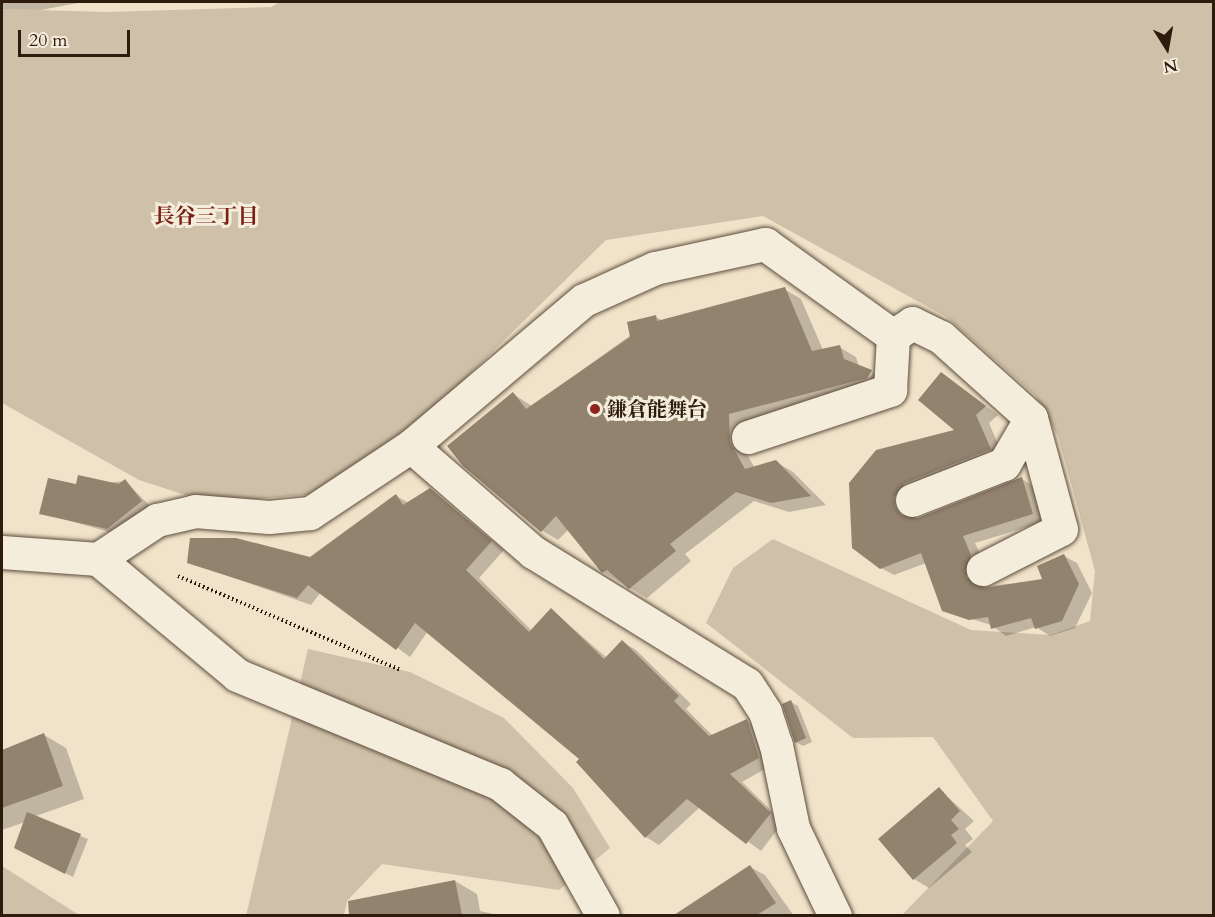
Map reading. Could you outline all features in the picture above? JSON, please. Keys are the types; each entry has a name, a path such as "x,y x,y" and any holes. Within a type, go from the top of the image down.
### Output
{"street":[{"path":"98,559 157,520 195,511 269,517 310,513 411,446 584,300 655,268 765,244 893,336"},
{"path":"893,336 912,323 941,337 1031,418 1061,529 983,569"},
{"path":"748,436 890,390 893,336"},
{"path":"912,500 1004,464 1031,418"},
{"path":"411,446 533,552 747,684 765,712 776,745 793,828 834,915"},
{"path":"2,552 98,559 237,675 500,783 552,825 603,915"}],"path":[{"path":"172,574 401,670"}],"shaded area":[{"path":"280,2 1213,2 1213,915 902,915 993,821 933,737 853,738 706,623 733,568 773,539 971,630 1051,635 1090,621 1095,571 1058,436 1035,395 948,318 763,216 606,240 424,419 313,494 210,503 139,480 2,403 2,9 106,12 271,7"},
{"path":"308,649 410,672 504,718 573,788 610,848 559,890 382,864 347,901 344,915 246,916"},
{"path":"2,866 79,915 2,915"}],"building":[{"path":"785,287 812,351 840,345 844,359 872,370 867,378 729,414 730,442 745,469 776,460 811,496 771,503 736,492 670,544 676,551 629,589 607,570 602,573 556,516 541,532 463,466 447,446 513,392 526,409 630,337 627,322 656,315 657,321"},
{"path":"941,372 986,406 976,415 991,449 905,483 894,497 895,507 901,515 918,518 1022,477 1033,514 963,536 971,555 966,577 985,588 1042,579 1037,566 1064,554 1079,584 1062,621 1035,629 1031,618 991,629 988,617 969,620 942,611 921,553 880,569 852,548 849,483 876,450 954,430 918,400"},
{"path":"78,475 119,484 125,479 142,501 107,529 39,514 48,478 76,484"},
{"path":"430,488 492,541 466,570 529,632 551,608 604,659 622,640 679,696 674,701 709,736 747,719 759,758 730,774 771,813 746,844 687,799 645,838 576,762 579,759 415,623 396,650 308,585 297,598 187,563 190,538 236,538 310,557 396,494 403,505"},
{"path":"791,700 806,738 795,743 782,704"},
{"path":"44,733 63,786 2,808 2,750"},
{"path":"939,787 960,811 951,820 959,829 951,835 957,843 913,880 878,839"},
{"path":"27,812 81,834 65,874 14,848"},
{"path":"750,865 776,903 757,915 674,915"},
{"path":"455,880 462,915 349,915 348,901"}],"place":[{"name":"鎌倉能舞台","path":"595,409"}],"district":[{"name":"長谷三丁目","path":"206,217"}]}
